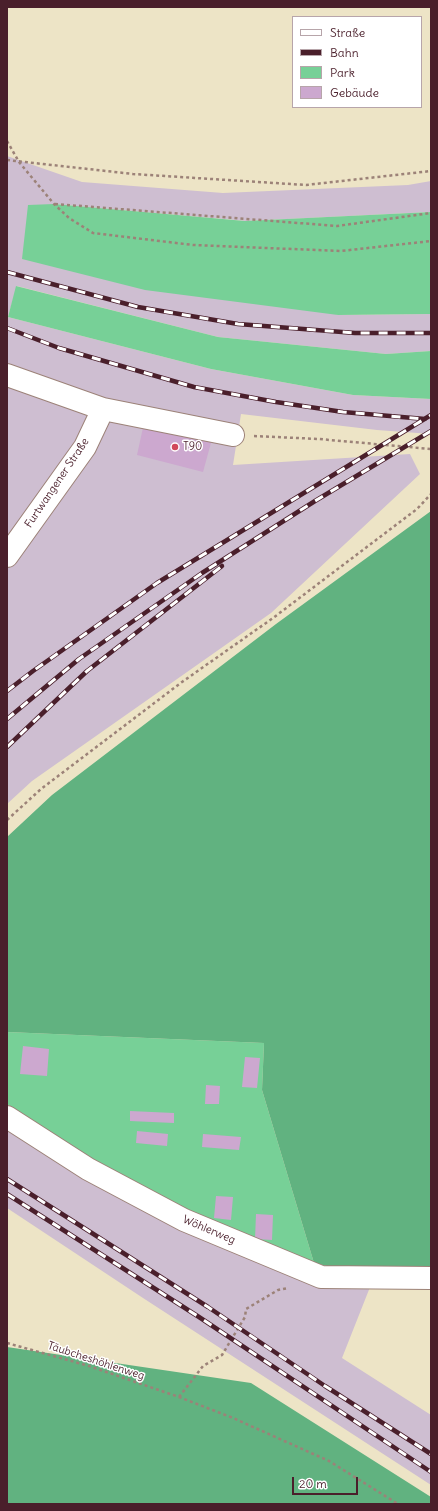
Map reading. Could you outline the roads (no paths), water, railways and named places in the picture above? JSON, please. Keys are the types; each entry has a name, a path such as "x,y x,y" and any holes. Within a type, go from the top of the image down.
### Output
{"street":[{"path":"7,375 103,408 233,435"},
{"name":"Furtwangener Straße","path":"7,556 85,447 103,408"},
{"name":"Wöhlerweg","path":"7,1117 88,1169 184,1220 321,1277 431,1278"}],"railway":[{"path":"7,272 138,307 238,324 355,333 431,333"},
{"path":"7,328 59,348 194,387 276,402 343,412 425,419"},
{"path":"7,691 157,583 431,415"},
{"path":"7,719 79,659 202,573 315,501 431,431"},
{"path":"7,747 87,671 222,566"},
{"path":"7,1179 208,1307 325,1386 431,1454"},
{"path":"7,1194 199,1317 431,1472"}],"place":[{"name":"T90","path":"175,447"}]}
